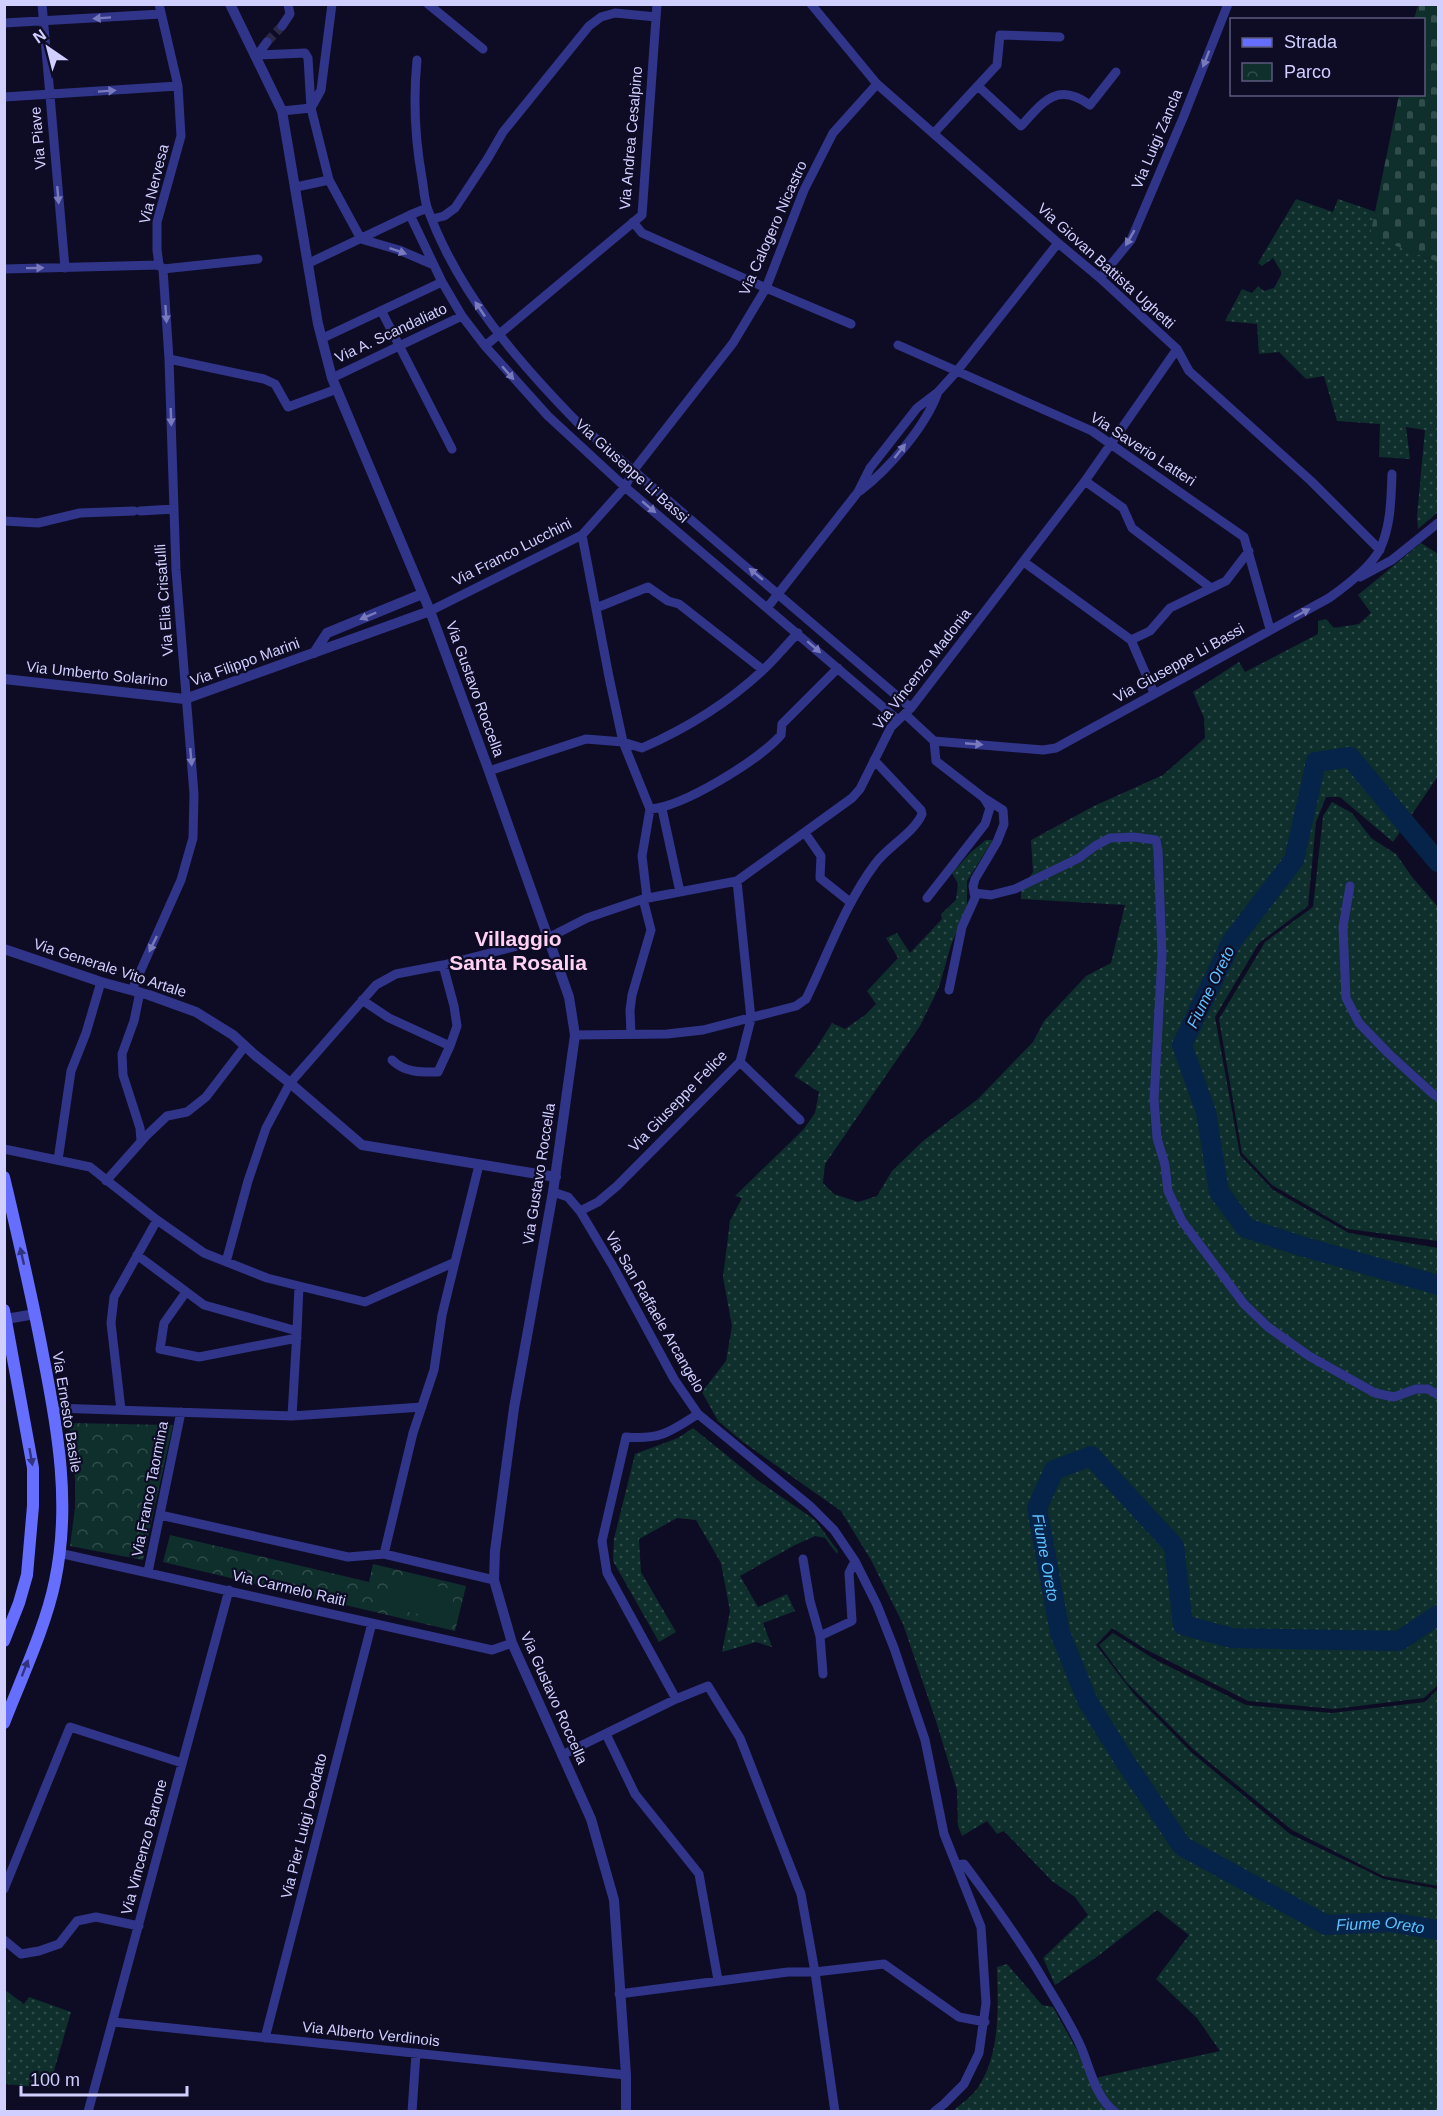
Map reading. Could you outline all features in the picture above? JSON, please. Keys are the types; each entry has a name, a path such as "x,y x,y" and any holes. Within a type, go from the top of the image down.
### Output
{"main road":[{"name":"Via Ernesto Basile","path":"4,1177 54,1408 63,1492 55,1581 47,1612 4,1723"},
{"path":"4,1641 27,1575 33,1497 33,1468 5,1315"}],"street":[{"name":"Via Piave","path":"42,4 65,268"},
{"name":"Via Gustavo Roccella","path":"230,4 282,111 318,324 332,378 430,610 569,997 575,1035 554,1192 514,1408 495,1551 494,1580 512,1643 591,1819 614,1900 626,2075 626,2112"},
{"path":"282,26 290,14 288,4"},
{"path":"311,108 321,90 332,4"},
{"path":"428,4 483,49"},
{"name":"Via Andrea Cesalpino","path":"485,346 642,215 657,4"},
{"name":"Via Giovan Battista Ughetti","path":"811,4 877,84 1100,278 1177,349 1189,371 1311,481 1380,550"},
{"name":"Via Luigi Zancla","path":"1100,278 1131,240 1228,4"},
{"path":"4,23 160,9"},
{"name":"Via Nervesa","path":"160,9 178,86 182,136 157,222 157,250 161,267"},
{"path":"432,219 444,216 455,208 503,132 590,26 601,16 615,13 656,17"},
{"path":"934,133 997,65 1000,35 1060,37"},
{"path":"257,56 267,42"},
{"path":"257,56 305,53 308,58 311,108 329,180 361,239 399,250 434,265"},
{"name":"Via Giuseppe Li Bassi","path":"417,60 414,94 417,149 427,208 465,286 498,335 534,378 572,417 780,594 934,741 1043,750 1056,748 1329,598 1355,580 1380,550 1391,512 1392,474"},
{"path":"979,87 1021,126 1045,100 1060,93 1081,98 1090,105 1116,72"},
{"name":"Via Calogero Nicastro","path":"625,487 633,471 733,343 766,288 804,190 833,134 877,84"},
{"path":"4,97 178,86"},
{"path":"282,111 311,108"},
{"path":"296,187 329,180"},
{"path":"309,263 427,208"},
{"name":"Via Giuseppe Li Bassi","path":"410,215 442,282 462,316 485,346 548,416 625,487 838,668 905,714"},
{"path":"633,222 642,233 851,324"},
{"path":"767,608 858,492 870,468 917,408 938,392 957,371 1058,243"},
{"path":"4,269 161,267 258,259"},
{"name":"Via Elia Crisafulli","path":"141,1141 140,1128 123,1075 122,1054 134,1022 136,991 181,880 193,838 194,794 176,570 169,359 161,267"},
{"path":"322,338 382,312 442,282"},
{"path":"382,312 452,449"},
{"name":"Via A. Scandaliato","path":"332,378 462,316"},
{"name":"Via Saverio Latteri","path":"898,345 1092,431 1244,537 1270,629"},
{"name":"Via Vincenzo Madonia","path":"226,1262 248,1181 266,1128 290,1083 376,985 396,975 548,938 586,918 645,898 737,880 852,798 860,789 891,727 905,714 1024,562 1085,481 1177,349"},
{"path":"169,359 264,379 276,384 288,407 337,389"},
{"path":"1085,481 1123,508 1132,528 1211,588"},
{"name":"Via Franco Lucchini","path":"430,610 582,535 625,487"},
{"path":"4,521 38,523 80,513 174,509"},
{"path":"1355,580 1392,560 1438,523"},
{"path":"582,535 623,742 650,809 642,856 645,898 651,930 632,994 631,1034"},
{"path":"1131,640 1150,631 1170,608 1226,581 1249,551"},
{"path":"1024,562 1131,640 1154,693"},
{"path":"597,608 648,587 668,601 679,604 763,670"},
{"name":"Via Filippo Marini","path":"314,653 327,633 422,594"},
{"name":"Via Filippo Marini","path":"185,699 430,610"},
{"path":"489,771 586,739 623,742 642,748 710,711 763,670 798,633"},
{"path":"650,809 662,809 690,796 725,776 773,743 781,735 782,724 838,668"},
{"name":"Via Umberto Solarino","path":"4,679 185,699"},
{"path":"934,741 936,761 1003,810 1004,824 997,842 975,879 975,898 962,927 948,990"},
{"path":"575,1035 667,1034 704,1030 796,1006 806,999 850,902 876,862 917,822 922,814 921,810 874,760"},
{"path":"927,898 985,824 990,808 984,798"},
{"path":"662,809 680,892"},
{"path":"805,833 821,856 820,879 850,902"},
{"path":"974,893 991,895 1015,889 1079,858 1110,838 1134,837 1156,840 1162,955 1154,1099 1157,1138 1165,1165 1168,1191 1182,1221 1244,1304 1268,1327 1309,1356 1375,1394 1394,1397 1416,1389 1428,1389 1438,1395"},
{"name":"Via Giuseppe Felice","path":"580,1211 598,1202 617,1186 740,1062 751,1019 737,880"},
{"path":"1350,886 1343,927 1346,998 1359,1023 1388,1053 1438,1097"},
{"name":"Via Generale Vito Artale","path":"4,949 196,1012 233,1035 362,1145 556,1177"},
{"path":"392,1060 399,1067 417,1072 438,1072 457,1026 443,965"},
{"path":"58,1160 71,1071 86,1033 101,982"},
{"path":"362,1000 389,1018 450,1046"},
{"path":"106,1181 141,1141 167,1116 187,1112 206,1097 245,1046"},
{"path":"740,1062 800,1120"},
{"path":"4,1149 90,1167 157,1220 204,1253 267,1278 365,1302 455,1262"},
{"path":"384,1554 413,1433 434,1370 442,1316 479,1165"},
{"path":"554,1192 568,1197 580,1211"},
{"name":"Via San Raffaele Arcangelo","path":"580,1211 614,1268 674,1379 698,1414 729,1442 810,1506 834,1530 855,1561 877,1605 925,1740 944,1834 981,1927 986,2003 979,2053 964,2084 934,2112"},
{"path":"121,1410 111,1323 114,1297 157,1220"},
{"path":"137,1255 204,1305 297,1334"},
{"path":"292,1416 299,1286"},
{"path":"186,1292 164,1323 160,1349 199,1358 297,1334"},
{"path":"5,1315 35,1314"},
{"path":"54,1408 292,1416 422,1407"},
{"name":"Via Franco Taormina","path":"148,1572 181,1412"},
{"path":"676,1699 607,1574 602,1541 626,1437 648,1439 672,1431 698,1414"},
{"path":"160,1515 348,1557 384,1554 494,1580"},
{"name":"Via Carmelo Raiti","path":"59,1553 492,1650 512,1643"},
{"path":"803,1559 810,1601 820,1636 823,1674"},
{"path":"820,1636 852,1621 849,1573 855,1561"},
{"name":"Via Vincenzo Barone","path":"88,2112 229,1590"},
{"name":"Via Pier Luigi Deodato","path":"265,2038 372,1623"},
{"path":"562,1755 676,1699 708,1686 740,1738 801,1894 815,1972 835,2112"},
{"path":"4,1889 70,1727 182,1763"},
{"path":"606,1734 635,1794 699,1874 718,1980"},
{"path":"958,1865 964,1864 990,1897 1040,1974 1080,2046 1096,2085 1109,2107 1115,2112"},
{"path":"4,1940 21,1954 59,1944 77,1921 96,1917 139,1926"},
{"path":"620,1994 788,1972 815,1972 884,1964 959,2017 985,2022"},
{"name":"Via Alberto Verdinois","path":"113,2022 626,2075"},
{"path":"412,2112 416,2054"}],"green space":[{"path":"1418,5 1438,5 1438,262 1370,236 1399,96 1425,96 1425,18 1414,18"},
{"path":"1296,199 1333,212 1338,199 1376,212 1371,236 1438,262 1438,512 1418,529 1417,516 1425,430 1406,427 1410,459 1379,457 1380,424 1337,421 1324,376 1306,379 1279,352 1259,354 1257,324 1225,321 1242,289 1252,293 1258,286 1264,291 1274,288 1282,273 1273,258 1262,266 1258,263"},
{"path":"1421,543 1438,554 1438,776 1393,842 1340,797 1326,797 1316,822 1308,906 1259,943 1215,1017 1240,1155 1273,1190 1349,1233 1438,1248 1438,1685 1424,1698 1334,1709 1248,1701 1145,1649 1112,1628 1096,1645 1134,1694 1191,1752 1290,1834 1384,1879 1438,1889 1438,2111 953,2111 977,2089 985,2075 994,2046 996,2030 997,1967 1007,1964 1042,2005 1053,2007 1093,2079 1220,2051 1197,2018 1156,1979 1189,1935 1157,1910 1098,1956 1055,1985 1043,1958 1088,1915 1075,1897 1052,1881 1004,1831 997,1834 987,1821 962,1836 958,1826 957,1790 937,1724 903,1624 871,1560 841,1511 743,1442 718,1421 702,1392 726,1361 732,1326 723,1277 730,1221 742,1198 735,1196 803,1130 815,1113 819,1092 794,1076 815,1050 832,1023 845,1029 876,1004 867,991 898,958 886,938 897,933 910,953 942,919 941,914 956,900 958,884 952,873 971,852 986,840 993,840 967,881 967,907 951,945 939,987 920,1026 825,1164 823,1183 834,1194 858,1202 877,1196 892,1171 923,1141 978,1099 1033,1042 1044,1021 1086,976 1111,963 1125,905 1021,899 1021,890 1033,872 1031,840 1094,806 1163,775 1205,738 1204,718 1193,692 1239,662 1245,672 1318,634 1318,621 1326,619 1334,628 1359,624 1371,613 1358,595"},
{"path":"1332,802 1352,813 1371,838 1396,854 1438,907 1438,1241 1348,1229 1272,1185 1242,1153 1219,1019 1265,942 1313,907 1323,816"},
{"path":"69,1423 173,1425 143,1560 70,1546 75,1508 75,1479"},
{"path":"693,1428 757,1480 815,1520 838,1551 837,1554 825,1538 815,1536 740,1576 758,1607 787,1594 795,1611 763,1623 772,1647 756,1642 722,1652 730,1611 721,1563 696,1520 677,1518 639,1539 641,1572 676,1632 659,1642 613,1561 614,1539 635,1454 678,1438"},
{"path":"170,1535 369,1582 373,1564 466,1586 455,1631 163,1562"},
{"path":"395,1577 455,1590 449,1620 388,1608"},
{"path":"1113,1633 1154,1659 1246,1705 1332,1713 1425,1702 1438,1689 1438,1886 1383,1876 1292,1830 1193,1749 1127,1683 1099,1645"},
{"path":"5,1990 24,2004 29,1997 71,2012 49,2088 5,2084"}],"waterway":[{"name":"Fiume Oreto","path":"1438,862 1350,757 1316,762 1294,860 1232,941 1182,1045 1206,1112 1219,1192 1246,1228 1438,1285"},
{"name":"Fiume Oreto","path":"1438,1615 1399,1641 1232,1638 1183,1625 1174,1546 1091,1456 1054,1470 1037,1508 1060,1633 1088,1702 1182,1846 1326,1925 1390,1922 1438,1930"}],"tunnel":[{"path":"267,42 282,26"}],"district":[{"name":"Villaggio Santa Rosalia","path":"518,951"}]}
